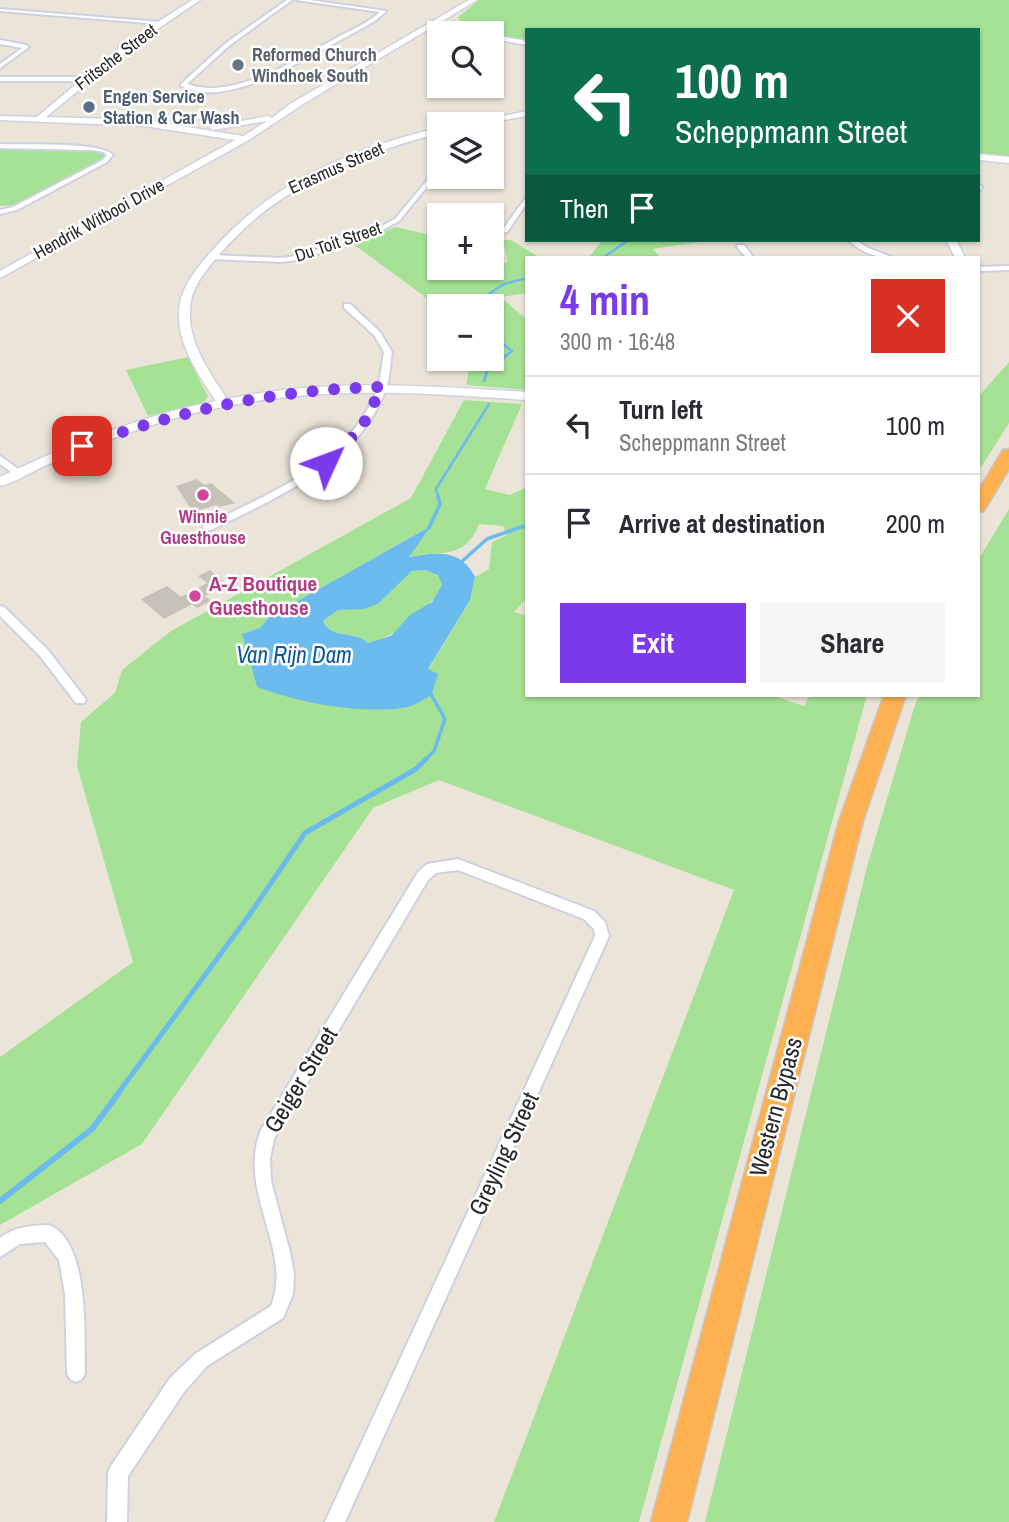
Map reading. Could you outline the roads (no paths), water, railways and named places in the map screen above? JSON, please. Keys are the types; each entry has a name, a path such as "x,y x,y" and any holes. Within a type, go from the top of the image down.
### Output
{"highway":[{"path":"980,504 1009,454"},
{"name":"Western Bypass","path":"668,1522 850,821 894,697"}],"street":[{"name":"Fritsche Street","path":"39,118 85,79 160,23 197,0"},
{"path":"290,0 228,44 183,85 212,89 252,82 323,47 384,11 298,0"},
{"name":"Hendrik Witbooi Drive","path":"443,21 477,0"},
{"name":"Hendrik Witbooi Drive","path":"443,21 477,0"},
{"path":"0,10 160,23"},
{"path":"458,21 464,10"},
{"name":"Hendrik Witbooi Drive","path":"0,275 427,30"},
{"name":"Hendrik Witbooi Drive","path":"385,53 427,31"},
{"path":"410,41 427,37"},
{"path":"504,39 525,43"},
{"path":"0,42 26,47 0,66"},
{"path":"0,79 85,79"},
{"name":"Hendrik Witbooi Drive","path":"240,138 270,118 304,101"},
{"path":"504,118 525,113"},
{"path":"514,116 525,124"},
{"path":"0,118 128,121 240,138"},
{"path":"175,127 231,126 270,118"},
{"path":"175,127 205,136 208,144 200,160"},
{"name":"Erasmus Street","path":"224,404 198,359 184,320 184,309 192,286 211,257 243,220 282,191 342,161 426,134"},
{"path":"0,146 92,148 106,151 110,155 105,161 15,209 0,212"},
{"path":"980,157 1009,160"},
{"name":"Du Toit Street","path":"211,257 282,260 303,257 380,229 397,220 427,183"},
{"path":"504,232 525,202"},
{"path":"855,242 865,250 885,256"},
{"path":"741,247 749,256"},
{"path":"980,270 1009,268"},
{"path":"207,528 279,492 326,463 362,427 382,387 388,362 385,344 347,306"},
{"path":"0,482 123,432 224,404 306,390 382,387 525,396"},
{"path":"0,459 18,473"},
{"path":"0,610 44,653 80,700"},
{"name":"Geiger Street","path":"117,1522 118,1473 177,1385 201,1360 277,1312 284,1301 287,1289 285,1268 262,1183 260,1164 264,1143 423,876 432,868 458,864"},
{"name":"Greyling Street","path":"335,1522 602,936 600,926 590,915 458,864"},
{"path":"0,1248 17,1236 49,1233 67,1256 74,1294 76,1373"}],"water":[{"name":"Van Rijn Dam","path":"431,526 409,557 438,554 455,557 463,561 475,577 470,600 428,669 438,674 432,694 408,707 371,710 331,706 257,687 242,634 260,628 269,617","holes":["425,570 438,575 442,585 432,602 410,615 391,636 368,643 363,639 332,631 323,621 338,610 364,609 378,604 412,571"]}],"waterway":[{"path":"605,256 626,242"},
{"path":"489,294 504,284 525,279"},
{"path":"504,345 512,351 504,357"},
{"path":"484,381 487,371"},
{"path":"438,497 436,489 489,404"},
{"path":"429,528 440,504 438,496"},
{"path":"459,564 487,539 525,526"},
{"path":"116,1096 250,914 305,833 416,769 434,751 445,719 429,691"},
{"path":"0,1201 92,1129 118,1094"}],"place":[{"name":"Reformed Church Windhoek South","path":"238,65"},
{"name":"Engen Service Station & Car Wash","path":"89,107"},
{"name":"Winnie Guesthouse","path":"203,495"},
{"name":"A-Z Boutique Guesthouse","path":"195,596"}]}
